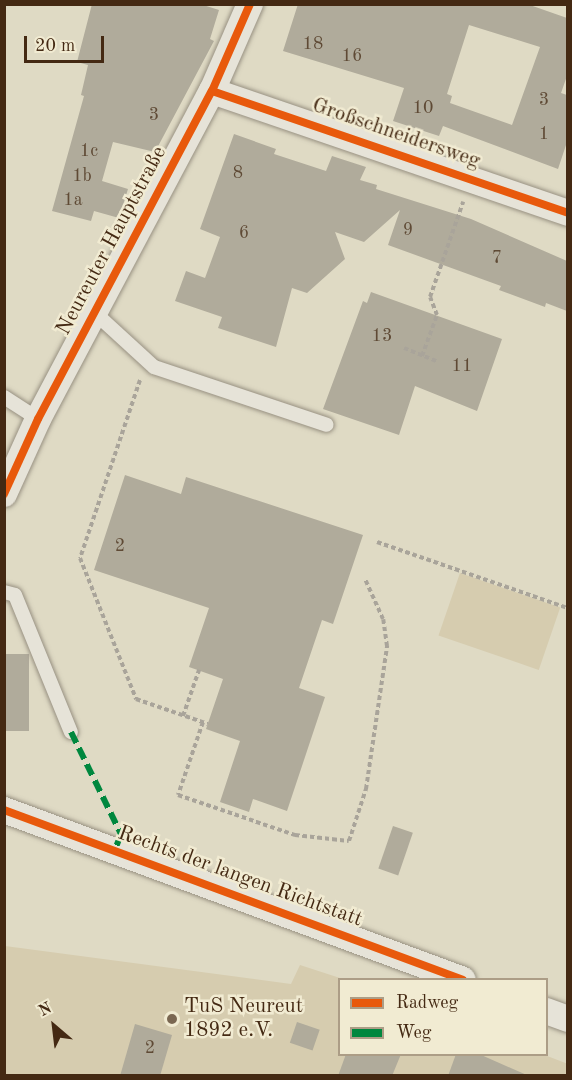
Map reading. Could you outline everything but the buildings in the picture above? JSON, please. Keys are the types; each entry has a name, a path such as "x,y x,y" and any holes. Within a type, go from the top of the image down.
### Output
{"street":[{"name":"Neureuter Hauptstraße","path":"4,494 38,419 212,91 250,4"},
{"name":"Großschneidersweg","path":"212,91 567,213"},
{"name":"Rechts der langen Richtstatt","path":"4,810 458,978"},
{"path":"548,1012 567,1019"}],"lane":[{"path":"95,313 146,362 327,425"},
{"path":"4,397 38,419"},
{"path":"4,592 15,596 71,732"}],"path":[{"path":"422,356 437,315 430,297 471,179"},
{"path":"404,348 436,361"},
{"path":"146,362 80,558 136,699 205,723 178,795 295,835 349,841 366,789 387,646 383,619 365,579"},
{"path":"377,542 567,608"},
{"path":"183,716 199,670"}],"shaded area":[{"path":"460,573 560,608 539,670 439,635"},
{"name":"TuS Neureut 1892 e.V.","path":"5,946 291,984 300,965 340,978 338,978 338,1056 547,1056 568,1064 567,1076 5,1076"}],"marked path":[{"path":"71,732 121,834 115,850"}],"cycle path":[{"path":"4,494 38,419 212,91 250,4"},
{"path":"212,91 568,213"},
{"path":"4,810 458,978"}],"place":[{"name":"TuS Neureut 1892 e.V.","path":"172,1019"}]}
